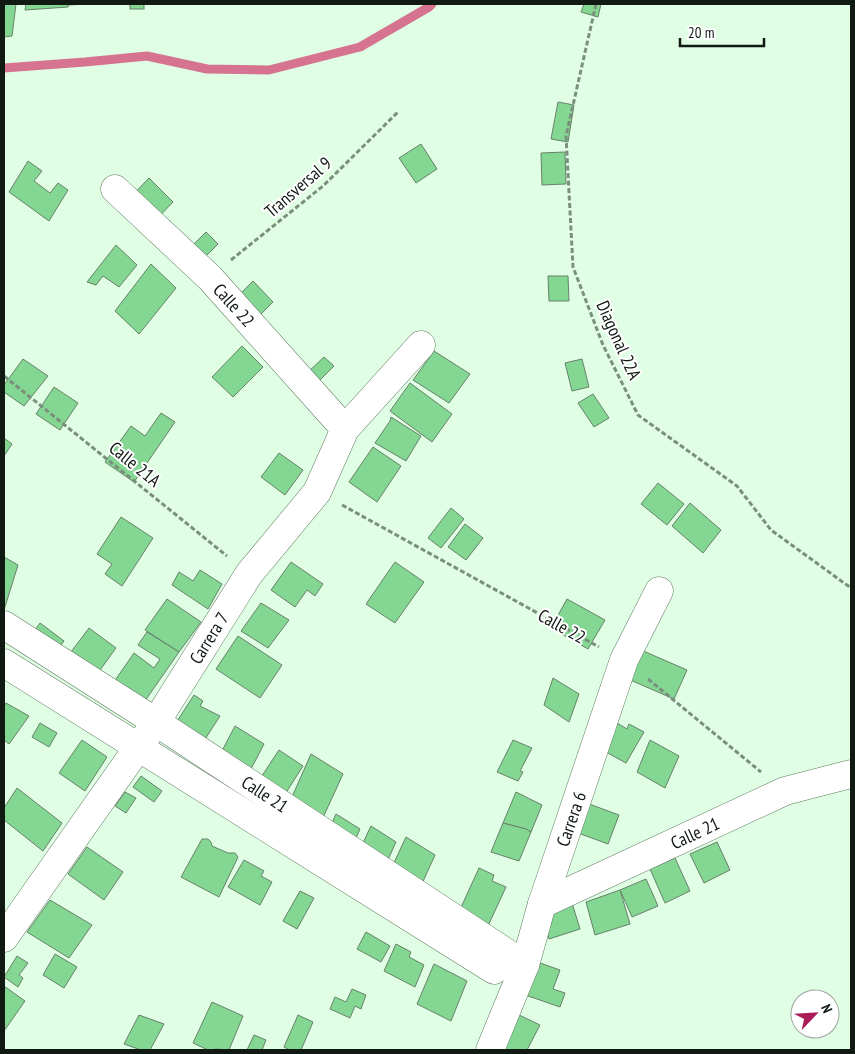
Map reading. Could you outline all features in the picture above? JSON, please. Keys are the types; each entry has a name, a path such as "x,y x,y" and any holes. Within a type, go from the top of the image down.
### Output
{"street":[{"name":"Calle 22","path":"115,190 210,278 345,429"},
{"name":"Carrera 7","path":"4,938 156,722 249,574 317,492 345,429 421,344"},
{"name":"Carrera 6","path":"490,1050 525,965 542,904 624,660 659,591"},
{"name":"Calle 21","path":"4,625 156,722 525,965"},
{"name":"Calle 21","path":"4,663 494,970"},
{"name":"Calle 21","path":"542,904 785,791 851,774"}],"path":[{"name":"Diagonal 22A","path":"596,4 566,136 573,267 603,345 638,415 737,486 771,530 851,588"},
{"name":"Transversal 9","path":"210,278 323,186 399,111"},
{"name":"Calle 21A","path":"4,376 249,574"},
{"name":"Calle 22","path":"317,492 624,660 785,791"}],"building":[{"path":"4,4 16,4 12,36 4,37"},
{"path":"26,4 86,4 25,10"},
{"path":"130,4 144,4 144,9 130,9"},
{"path":"584,4 601,4 598,17 581,12"},
{"path":"558,102 574,105 568,142 551,139"},
{"path":"421,144 437,169 416,183 399,158"},
{"path":"565,152 566,184 542,185 541,153"},
{"path":"28,161 42,171 34,181 50,193 58,183 68,190 49,221 9,192"},
{"path":"149,178 173,202 151,225 127,201"},
{"path":"206,232 218,244 194,268 182,256"},
{"path":"116,245 137,265 119,287 103,276 96,285 87,282"},
{"path":"151,264 176,288 139,334 115,311"},
{"path":"548,276 568,276 569,301 549,301"},
{"path":"253,281 273,302 250,325 230,304"},
{"path":"242,346 263,367 233,397 212,377"},
{"path":"434,351 470,374 449,403 413,380"},
{"path":"324,357 334,366 317,383 307,373"},
{"path":"23,359 48,376 24,406 4,392 4,385"},
{"path":"582,359 589,387 572,391 565,363"},
{"path":"410,383 452,414 432,442 390,411"},
{"path":"54,387 78,403 60,430 36,414"},
{"path":"593,394 609,418 594,427 578,403"},
{"path":"161,413 175,422 134,482 105,462 131,426 145,436"},
{"path":"391,417 421,436 406,461 375,443"},
{"path":"4,438 12,444 4,456"},
{"path":"373,447 401,466 377,502 349,482"},
{"path":"279,453 303,470 285,495 261,477"},
{"path":"658,483 684,504 667,525 641,504"},
{"path":"690,503 721,530 703,553 672,526"},
{"path":"451,508 464,519 441,548 428,538"},
{"path":"121,517 153,538 122,586 105,574 112,564 97,554"},
{"path":"465,524 483,538 466,560 448,547"},
{"path":"4,557 18,565 4,610"},
{"path":"291,562 323,584 315,596 307,590 295,607 271,590"},
{"path":"395,562 424,582 395,623 366,604"},
{"path":"200,570 222,584 208,609 172,585 179,572 193,581"},
{"path":"167,599 201,622 179,652 145,630"},
{"path":"567,599 605,620 588,649 551,628"},
{"path":"261,603 289,620 268,648 241,631"},
{"path":"40,623 64,641 45,666 20,652"},
{"path":"89,628 116,648 87,688 59,668"},
{"path":"147,632 179,652 131,721 102,699 134,653 154,668 160,659 138,645"},
{"path":"238,636 282,665 260,698 216,669"},
{"path":"641,650 687,670 674,699 628,679"},
{"path":"553,678 579,694 569,722 544,705"},
{"path":"194,695 203,701 200,706 220,716 191,761 163,743"},
{"path":"6,703 29,716 9,744 4,740 4,706"},
{"path":"612,720 627,729 629,724 644,732 626,763 597,747"},
{"path":"40,723 57,733 49,747 32,737"},
{"path":"235,726 264,744 241,788 212,770"},
{"path":"82,740 107,757 85,791 59,773"},
{"path":"513,740 532,748 520,771 523,772 518,781 497,772"},
{"path":"650,740 679,756 665,788 637,772"},
{"path":"279,750 303,766 275,810 250,794"},
{"path":"311,754 343,774 315,835 284,815"},
{"path":"141,776 162,791 154,802 133,787"},
{"path":"17,788 62,823 43,851 4,820 4,808"},
{"path":"125,792 136,798 126,813 115,806"},
{"path":"516,792 542,805 531,832 503,823"},
{"path":"581,801 619,815 608,844 570,830"},
{"path":"336,814 360,829 348,856 324,841"},
{"path":"503,823 531,832 519,861 491,852"},
{"path":"371,826 396,842 380,877 355,860"},
{"path":"406,837 435,855 415,899 386,880"},
{"path":"202,839 208,839 212,846 228,853 235,853 238,857 219,897 181,877"},
{"path":"717,842 730,870 704,883 690,854"},
{"path":"87,847 123,872 104,900 68,874"},
{"path":"675,858 690,891 665,903 650,869"},
{"path":"244,860 264,871 261,876 272,882 260,905 228,887"},
{"path":"479,868 494,875 492,881 506,887 487,928 458,914"},
{"path":"646,879 658,906 632,917 620,890"},
{"path":"620,890 630,924 595,935 586,902"},
{"path":"300,891 314,898 297,929 283,921"},
{"path":"50,900 92,925 69,958 27,932"},
{"path":"572,903 580,929 549,939 541,913"},
{"path":"366,932 390,946 381,962 357,949"},
{"path":"396,944 411,952 409,957 424,965 415,987 384,971"},
{"path":"55,954 77,967 64,988 43,975"},
{"path":"17,956 28,963 19,975 23,978 18,987 4,977"},
{"path":"520,956 560,970 553,989 565,993 560,1007 508,989"},
{"path":"434,964 467,981 451,1021 417,1004"},
{"path":"4,986 25,1001 4,1031"},
{"path":"352,989 366,995 361,1009 355,1006 350,1018 330,1009 335,997 346,1002"},
{"path":"212,1002 243,1016 229,1050 208,1050 193,1043"},
{"path":"517,1014 540,1025 527,1050 498,1050"},
{"path":"139,1015 164,1024 150,1050 141,1050 124,1044"},
{"path":"298,1015 313,1022 301,1050 290,1050 284,1047"},
{"path":"254,1035 266,1040 262,1050 247,1050"}],"waterway":[{"path":"4,68 147,56 207,69 269,70 360,47 432,4"}]}
